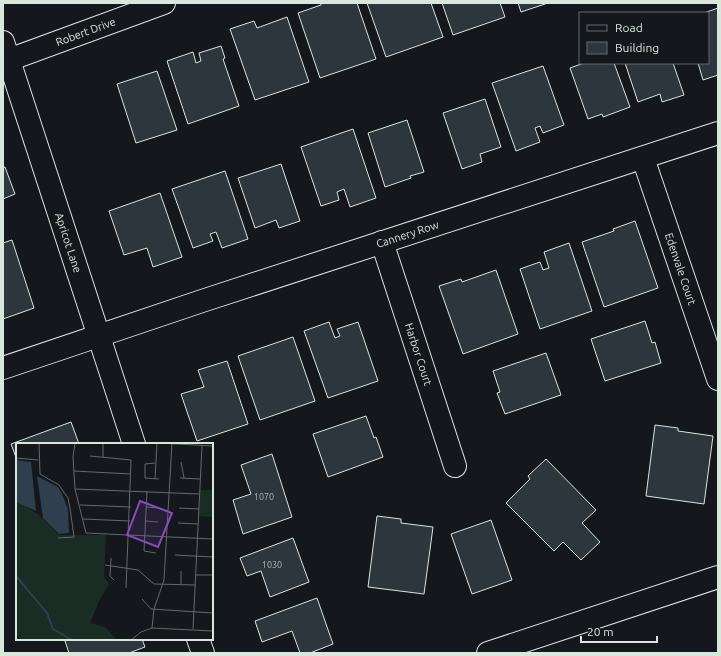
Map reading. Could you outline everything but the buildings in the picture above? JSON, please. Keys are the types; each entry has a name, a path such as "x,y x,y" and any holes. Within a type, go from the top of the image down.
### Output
{"street":[{"name":"Robert Drive","path":"5,55 164,3"},
{"name":"Apricot Lane","path":"5,55 134,443"},
{"name":"Cannery Row","path":"3,368 205,300 718,133"},
{"name":"Edenvale Court","path":"643,158 718,379"},
{"name":"Harbor Court","path":"382,242 455,466"},
{"path":"488,653 718,578"},
{"path":"198,640 203,653"}]}
